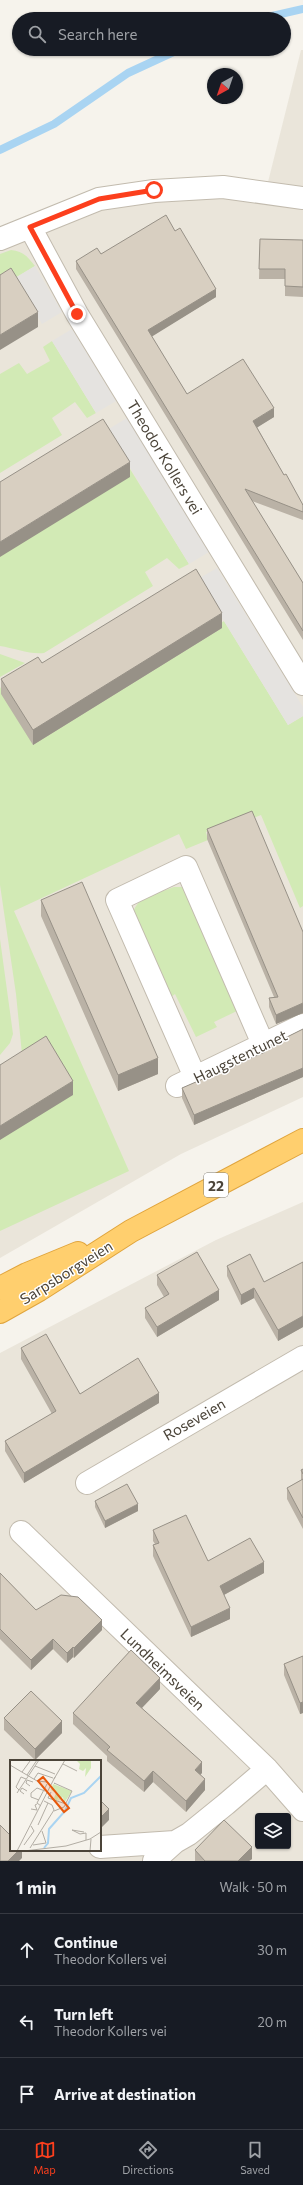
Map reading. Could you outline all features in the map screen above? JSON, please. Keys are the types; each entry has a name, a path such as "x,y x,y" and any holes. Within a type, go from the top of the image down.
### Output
{"highway":[{"name":"Sarpsborgveien","path":"0,1288 27,1274 131,1230 303,1140"},
{"name":"Sarpsborgveien","path":"0,1312 39,1290 131,1230"}],"street":[{"path":"0,239 99,199 154,190 223,187 303,198"},
{"name":"Theodor Kollers vei","path":"30,227 77,314 303,684"},
{"name":"Haugstentunet","path":"263,1044 186,868 117,900 186,1082 303,1025"},
{"name":"Roseveien","path":"87,1483 303,1357"},
{"name":"Lundheimsveien","path":"21,1532 267,1769 303,1810"},
{"path":"154,1861 175,1842 189,1834 267,1769"},
{"path":"101,1847 175,1842"}],"shaded area":[{"path":"301,50 303,50 303,1097 181,1154 0,1258 0,237 44,223 147,198 223,193 263,202"},
{"path":"35,266 62,312 42,324 15,278"},
{"path":"72,329 116,401 96,413 52,341"},
{"path":"127,418 209,552 189,564 107,430"},
{"path":"217,568 303,707 303,716 288,725 198,579"},
{"path":"303,1202 303,1861 0,1861 0,1353 216,1240"}],"green space":[{"path":"11,250 25,255 35,266 15,278 9,269 0,275 0,254"},
{"path":"52,341 96,413 87,418 75,402 52,418 62,435 0,473 0,374 19,363 27,374 50,361 43,347"},
{"path":"130,469 189,564 179,569 167,558 145,572 153,586 44,653 28,652 0,646 0,549"},
{"path":"224,621 288,725 303,716 303,906 300,908 261,815 253,818 251,813 206,832 208,840 186,849 179,834 14,911 129,1171 0,1231 0,1138 23,1064 16,994 0,885 0,687 33,740"},
{"path":"0,654 25,663 0,677"},
{"path":"174,887 182,887 187,894 237,1011 214,1022 217,1027 196,1037 175,994 170,998 133,913 135,907 144,899 155,893"},
{"path":"0,939 13,1034 10,1043 0,1055"}],"building":[{"path":"166,215 175,231 180,228 216,289 148,330 187,394 243,359 274,408 253,421 284,475 286,474 303,505 303,512 245,489 303,583 303,631 76,261 97,248 101,254"},
{"path":"260,239 303,240 303,287 285,286 285,269 259,269"},
{"path":"11,268 38,312 0,335 0,275"},
{"path":"103,419 130,462 0,542 0,482"},
{"path":"196,569 222,613 33,730 1,679 38,657 42,663"},
{"path":"252,811 303,932 303,1003 276,1015 269,998 278,997 207,829"},
{"path":"82,882 158,1058 118,1075 41,900"},
{"path":"303,1029 303,1068 194,1115 182,1088 265,1052 263,1049"},
{"path":"46,1036 73,1081 0,1126 0,1065"},
{"path":"197,1252 219,1290 157,1327 145,1308 169,1294 157,1275"},
{"path":"250,1254 264,1282 303,1262 303,1316 278,1330 254,1288 241,1295 227,1266"},
{"path":"46,1334 80,1394 138,1358 159,1393 24,1473 5,1441 56,1411 21,1348"},
{"path":"303,1479 303,1518 287,1488"},
{"path":"127,1484 138,1504 105,1521 95,1501"},
{"path":"186,1515 208,1561 250,1538 264,1562 220,1586 230,1608 191,1627 153,1545 159,1543 153,1530"},
{"path":"0,1573 36,1610 61,1595 78,1597 102,1620 67,1653 53,1639 31,1660 0,1629"},
{"path":"131,1650 160,1678 136,1703 202,1762 195,1770 205,1779 186,1801 153,1771 144,1781 107,1750 110,1747 73,1713"},
{"path":"303,1656 303,1702 300,1703 284,1664"},
{"path":"31,1691 62,1721 35,1749 4,1718"},
{"path":"101,1801 109,1809 101,1817"},
{"path":"224,1820 252,1847 238,1861 205,1861 195,1850"},
{"path":"0,1825 10,1835 10,1851 18,1851 8,1861 0,1861"}],"waterway":[{"path":"290,12 303,9"},
{"path":"0,150 54,124 128,73 165,56"}],"route":[{"path":"77,314 30,227 99,199 154,190"}]}
